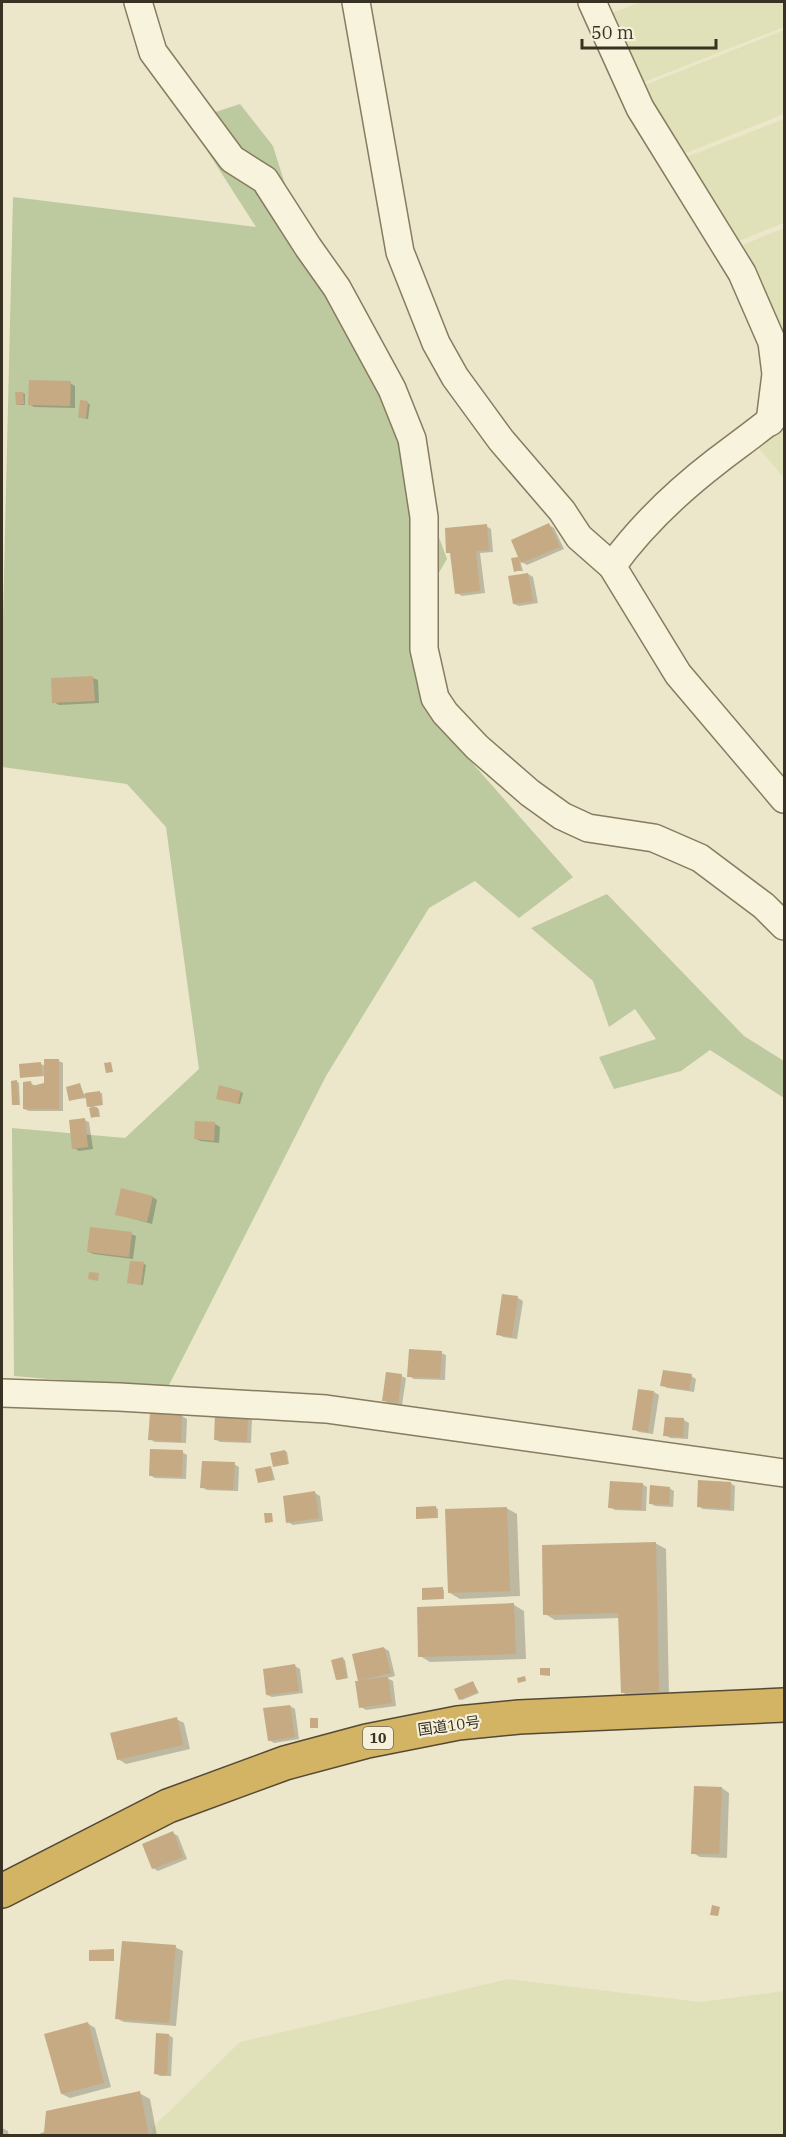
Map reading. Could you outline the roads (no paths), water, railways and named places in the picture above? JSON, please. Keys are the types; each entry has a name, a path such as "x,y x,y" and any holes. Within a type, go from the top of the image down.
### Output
{"highway":[{"name":"国道10号","path":"2,1891 168,1806 285,1763 367,1741 458,1723 519,1717 784,1705"}],"street":[{"path":"138,2 153,52 232,159 265,180 337,288 392,389 412,439 424,517 424,649 435,698 445,713 477,747 521,786 562,816 588,828 654,838 700,858 764,906 784,926"},
{"path":"356,2 400,252 436,343 455,376 501,440 562,511 579,537 612,566 678,674 784,799"},
{"path":"592,2 640,108 742,273 772,342 776,374 777,415 714,463 664,507 630,542 612,566"},
{"path":"2,1393 326,1409 784,1473"}]}
